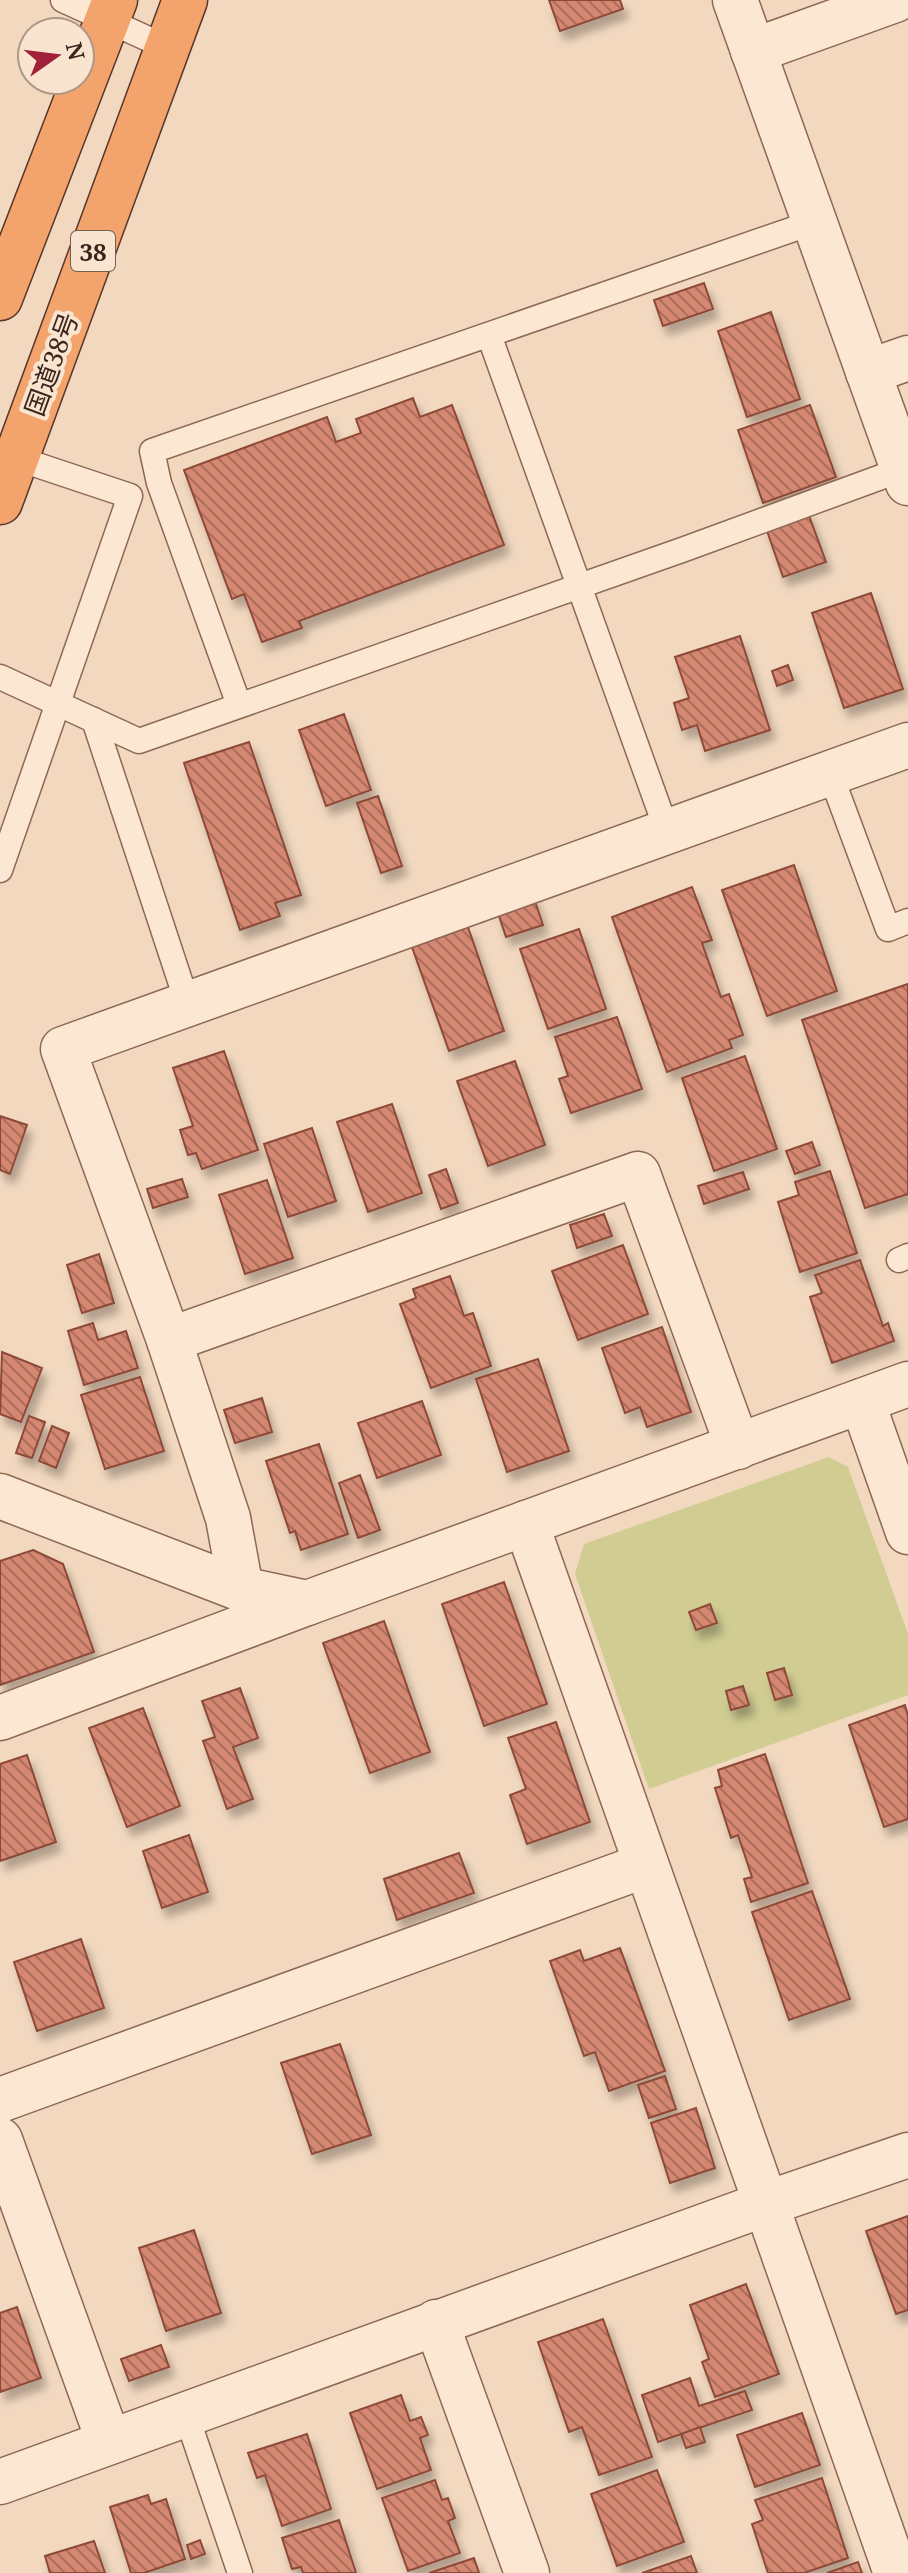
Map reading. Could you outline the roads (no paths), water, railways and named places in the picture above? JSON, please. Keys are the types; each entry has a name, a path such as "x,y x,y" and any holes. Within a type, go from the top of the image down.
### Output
{"highway":[{"name":"国道38号","path":"0,502 185,0"},
{"path":"0,298 11,239 112,10"}],"street":[{"path":"735,0 814,222 888,365 905,476"},
{"path":"753,51 895,0"},
{"path":"241,1589 228,1518 169,1340 63,1049 908,745"},
{"path":"169,1340 638,1174 738,1447"},
{"path":"0,1718 908,1384"},
{"path":"862,1401 908,1532"},
{"path":"0,1496 241,1589 307,1603"},
{"path":"526,1523 896,2573"},
{"path":"0,2100 646,1865"},
{"path":"0,2140 109,2442"},
{"path":"0,2482 436,2322 908,2155"},
{"path":"436,2322 527,2573"}],"lane":[{"path":"63,0 112,10 168,48"},
{"path":"239,705 159,483 152,451 814,222"},
{"path":"489,335 667,831"},
{"path":"16,458 130,496 159,483"},
{"path":"0,677 139,741 579,586 905,476"},
{"path":"0,870 130,496"},
{"path":"94,720 188,1005"},
{"path":"830,773 888,929 908,921"},
{"path":"186,2414 240,2573"}]}
